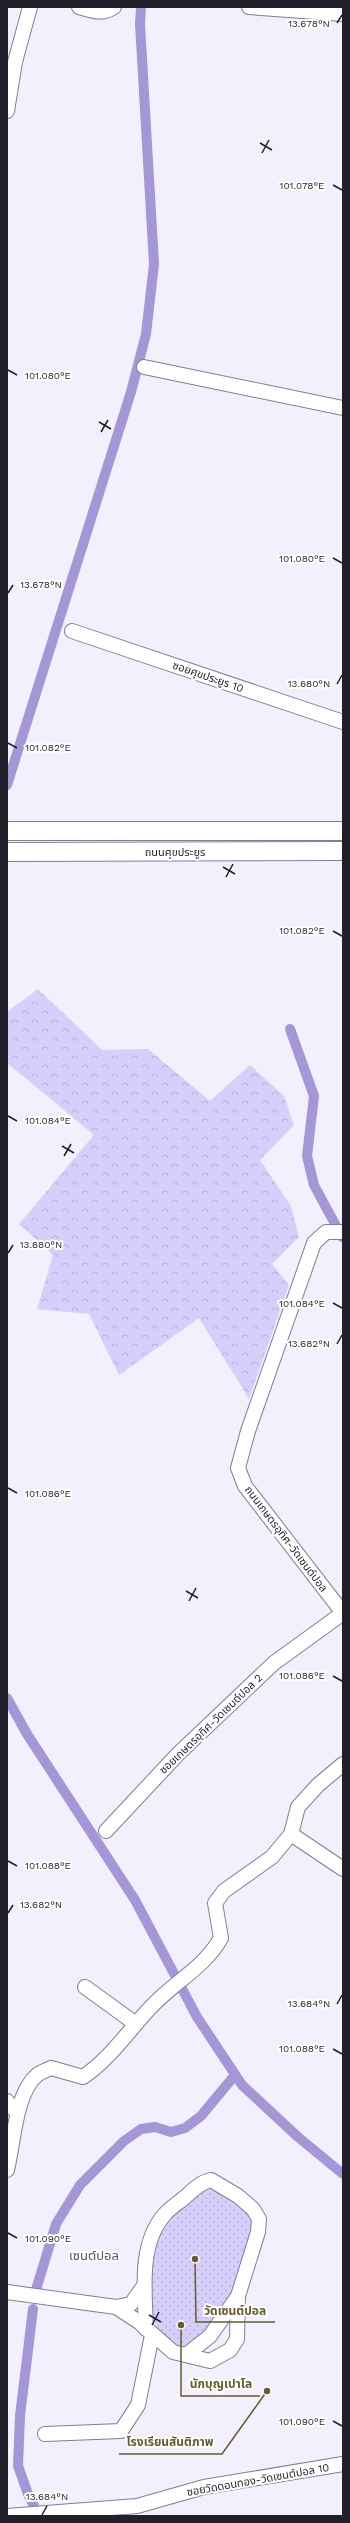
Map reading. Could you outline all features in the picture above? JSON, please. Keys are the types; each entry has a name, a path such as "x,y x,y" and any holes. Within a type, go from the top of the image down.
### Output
{"main road":[{"name":"ถนนศุขประยูร","path":"7,831 343,831"},
{"name":"ถนนศุขประยูร","path":"7,852 343,852"}],"street":[{"path":"7,111 15,62 30,7"},
{"path":"79,7 97,12 108,12 114,7"},
{"path":"249,7 343,14"},
{"path":"144,367 343,408"},
{"name":"ซอยศุขประยูร 10","path":"72,631 343,722"},
{"name":"ถนนเกษตรอุทิศ-วัดเซนต์ปอล","path":"343,1232 326,1232 314,1243 248,1431 238,1468 245,1486 343,1613"},
{"name":"ซอยเกษตรอุทิศ-วัดเซนต์ปอล 2","path":"106,1831 178,1754 274,1663 343,1613"},
{"path":"7,2170 15,2138 17,2113 23,2096 38,2074 51,2068 83,2077 96,2069 152,2005 193,1972 213,1952 221,1938 215,1903 224,1891 272,1857 291,1834 298,1807 318,1785 343,1764"},
{"path":"291,1834 343,1869"},
{"path":"85,1987 136,2024"},
{"path":"7,2101 17,2113"},
{"path":"45,2434 121,2431 138,2405 149,2332 143,2286 150,2248 157,2226 165,2213 200,2184 212,2180 238,2196 253,2209 259,2219 258,2232 238,2296 237,2339 230,2350 210,2361 173,2352 149,2332 116,2307"},
{"path":"7,2292 116,2307 131,2304 143,2286"},
{"path":"186,2355 210,2336 238,2296"},
{"name":"ซอยวัดดอนทอง-วัดเซนต์ปอล 10","path":"7,2516 138,2506 204,2487 343,2464"}],"green space":[{"path":"38,989 102,1050 148,1049 210,1101 250,1065 284,1096 294,1125 260,1160 291,1206 299,1237 272,1264 289,1285 249,1399 199,1318 119,1375 89,1314 37,1309 53,1255 19,1224 94,1135 7,1063 7,1012"},
{"path":"209,2184 220,2189 244,2208 251,2217 252,2229 244,2265 215,2324 204,2337 194,2344 181,2346 170,2343 162,2336 156,2325 149,2299 148,2286 151,2260 159,2230 166,2217 180,2204"}],"waterway":[{"path":"7,785 131,392 146,334 154,264 140,24 141,7"},
{"path":"290,1029 314,1096 307,1156 314,1185 342,1237"},
{"path":"7,1698 27,1734 135,1900 197,2017 242,2085 298,2137 343,2174"},
{"path":"35,2293 56,2224 80,2185 124,2141 141,2129 155,2127 171,2132 185,2128 201,2116 235,2075"},
{"path":"33,2309 20,2416 18,2466 34,2506"}],"place":[{"name":"วัดเซนต์ปอล","path":"195,2259"},
{"name":"นักบุญเปาโล","path":"181,2325"},
{"name":"โรงเรียนสันติภาพ","path":"267,2391"}],"district":[{"name":"เซนต์ปอล","path":"94,2255"}]}
